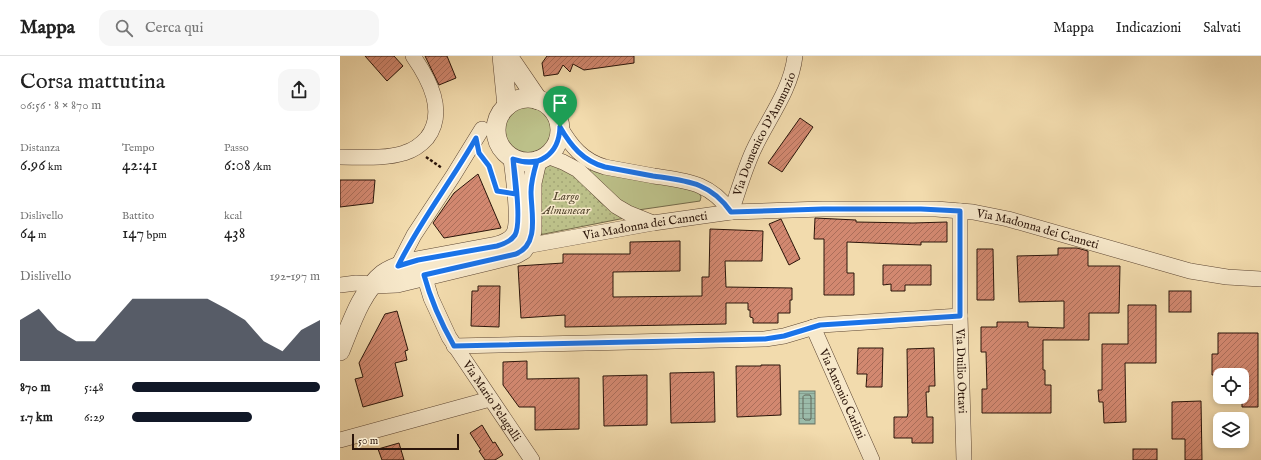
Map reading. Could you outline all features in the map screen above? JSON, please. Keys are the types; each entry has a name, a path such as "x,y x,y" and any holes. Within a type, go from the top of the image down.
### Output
{"street":[{"path":"340,157 398,155 415,150 431,132 436,112 434,99 425,74 413,56"},
{"path":"502,56 508,106"},
{"path":"340,285 356,283 391,284 516,254 526,246 532,230 532,183 542,158 557,144 560,135 560,127 559,120 552,109 538,100 508,56"},
{"name":"Via Domenico D'Annunzio","path":"731,212 753,151 786,87 795,56"},
{"path":"538,100 526,98 520,99 508,106 500,114 496,132 500,146 505,154 513,159 524,162 542,158 563,162 578,170 616,206 628,213 653,223"},
{"path":"560,127 573,147 582,156 593,162 605,167 691,182 715,193 731,212"},
{"path":"398,266 414,235 479,134"},
{"path":"340,352 356,313 382,274 398,266 418,260 497,246 512,239 517,230 518,216 513,159"},
{"name":"Via Madonna dei Canneti","path":"526,246 653,223 731,212 831,209 921,209 960,211 999,216 1176,268 1227,277 1261,279"},
{"name":"Via Duilio Ottavi","path":"960,211 960,316 964,460"},
{"name":"Via Mario Pelagalli","path":"424,275 436,313 454,346 532,460"},
{"path":"454,346 765,339 784,336 813,327 835,324 960,316"},
{"name":"Via Antonio Carlini","path":"813,327 872,460"},
{"path":"340,440 490,399"}],"path":[{"path":"479,134 479,153 489,166 497,191 516,194"},
{"path":"415,150 453,176"}],"green space":[{"path":"522,106 532,106 544,113 551,125 551,135 544,147 532,154 522,154 514,150 507,143 503,135 503,125 507,117 514,110"},
{"name":"Largo Almunecar","path":"554,165 574,173 600,202 611,211 625,218 539,235 542,169 547,166"},
{"name":"Largo Almunecar","path":"592,167 699,192 701,197 700,201 638,210 626,206 590,175"}],"water":[{"path":"799,391 815,391 815,424 799,424"}],"building":[{"path":"365,56 394,56 403,66 387,81"},
{"path":"425,56 447,56 456,78 439,85"},
{"path":"547,56 634,56 634,63 584,70 573,64 570,72 563,65 558,74 544,76 542,63"},
{"path":"800,118 813,127 782,172 768,163"},
{"path":"478,174 501,228 444,238 433,223 454,193"},
{"path":"340,180 375,180 373,203 340,207"},
{"path":"815,218 856,220 856,222 947,222 947,242 921,242 921,245 847,242 847,273 854,273 854,295 824,295 824,239 814,239"},
{"path":"781,219 800,259 789,265 769,224"},
{"path":"710,229 763,231 762,261 725,261 726,287 792,288 790,313 778,313 778,323 753,323 753,318 750,317 750,310 748,310 748,303 726,303 726,324 565,327 565,315 521,318 518,266 563,263 563,254 630,254 630,242 680,241 680,271 613,272 613,297 702,296 702,277 709,277"},
{"path":"1058,248 1077,248 1088,251 1088,266 1120,266 1119,313 1089,313 1089,340 1043,340 1043,370 1045,370 1045,385 1051,385 1051,413 982,413 982,389 987,389 986,352 981,352 981,327 997,327 997,322 1028,322 1028,327 1064,328 1064,301 1019,302 1017,256 1058,255"},
{"path":"977,249 993,249 994,300 977,300"},
{"path":"883,265 931,265 931,285 905,285 905,291 891,291 891,284 883,285"},
{"path":"478,286 500,286 499,327 471,326 472,291 478,291"},
{"path":"1169,291 1191,291 1191,312 1169,312"},
{"path":"1128,305 1156,305 1156,363 1125,363 1126,422 1104,423 1103,402 1099,402 1098,390 1102,390 1102,344 1128,344"},
{"path":"397,311 408,350 405,351 407,360 395,363 403,396 363,407 355,379 363,377 359,363 385,314"},
{"path":"1218,333 1258,333 1258,407 1242,407 1242,404 1249,404 1249,368 1213,368 1212,375 1212,354 1218,354"},
{"path":"858,348 883,348 882,387 866,387 867,374 857,374"},
{"path":"934,348 935,386 929,386 929,392 926,392 927,417 933,417 933,443 912,443 912,438 894,438 894,417 907,417 908,413 907,349"},
{"path":"527,361 527,379 579,378 579,429 535,430 535,407 519,407 503,385 503,362"},
{"path":"780,365 781,415 737,417 736,366"},
{"path":"714,372 715,422 671,423 670,373"},
{"path":"647,375 647,425 604,426 603,376"},
{"path":"1201,401 1202,460 1185,460 1185,439 1172,439 1172,402"},
{"path":"482,425 493,443 495,442 503,455 495,460 485,460 479,451 481,450 470,433"},
{"path":"399,443 404,460 382,460 378,449"},
{"path":"1133,449 1157,449 1157,460 1133,460"}],"route":[{"path":"560,127 560,135 555,148 543,159 530,162 513,159 516,194 497,191 489,166 479,153 476,138 439,198 420,224 398,266 418,260 497,246 512,239 518,226 518,216 513,159 524,162 530,162 537,161 532,183 532,230 529,241 523,250 516,254 424,275 436,313 454,346 765,339 784,336 820,325 960,316 960,211 936,209 823,209 731,212 715,193 691,182 605,167 596,164 578,153 566,139 560,127"}]}
